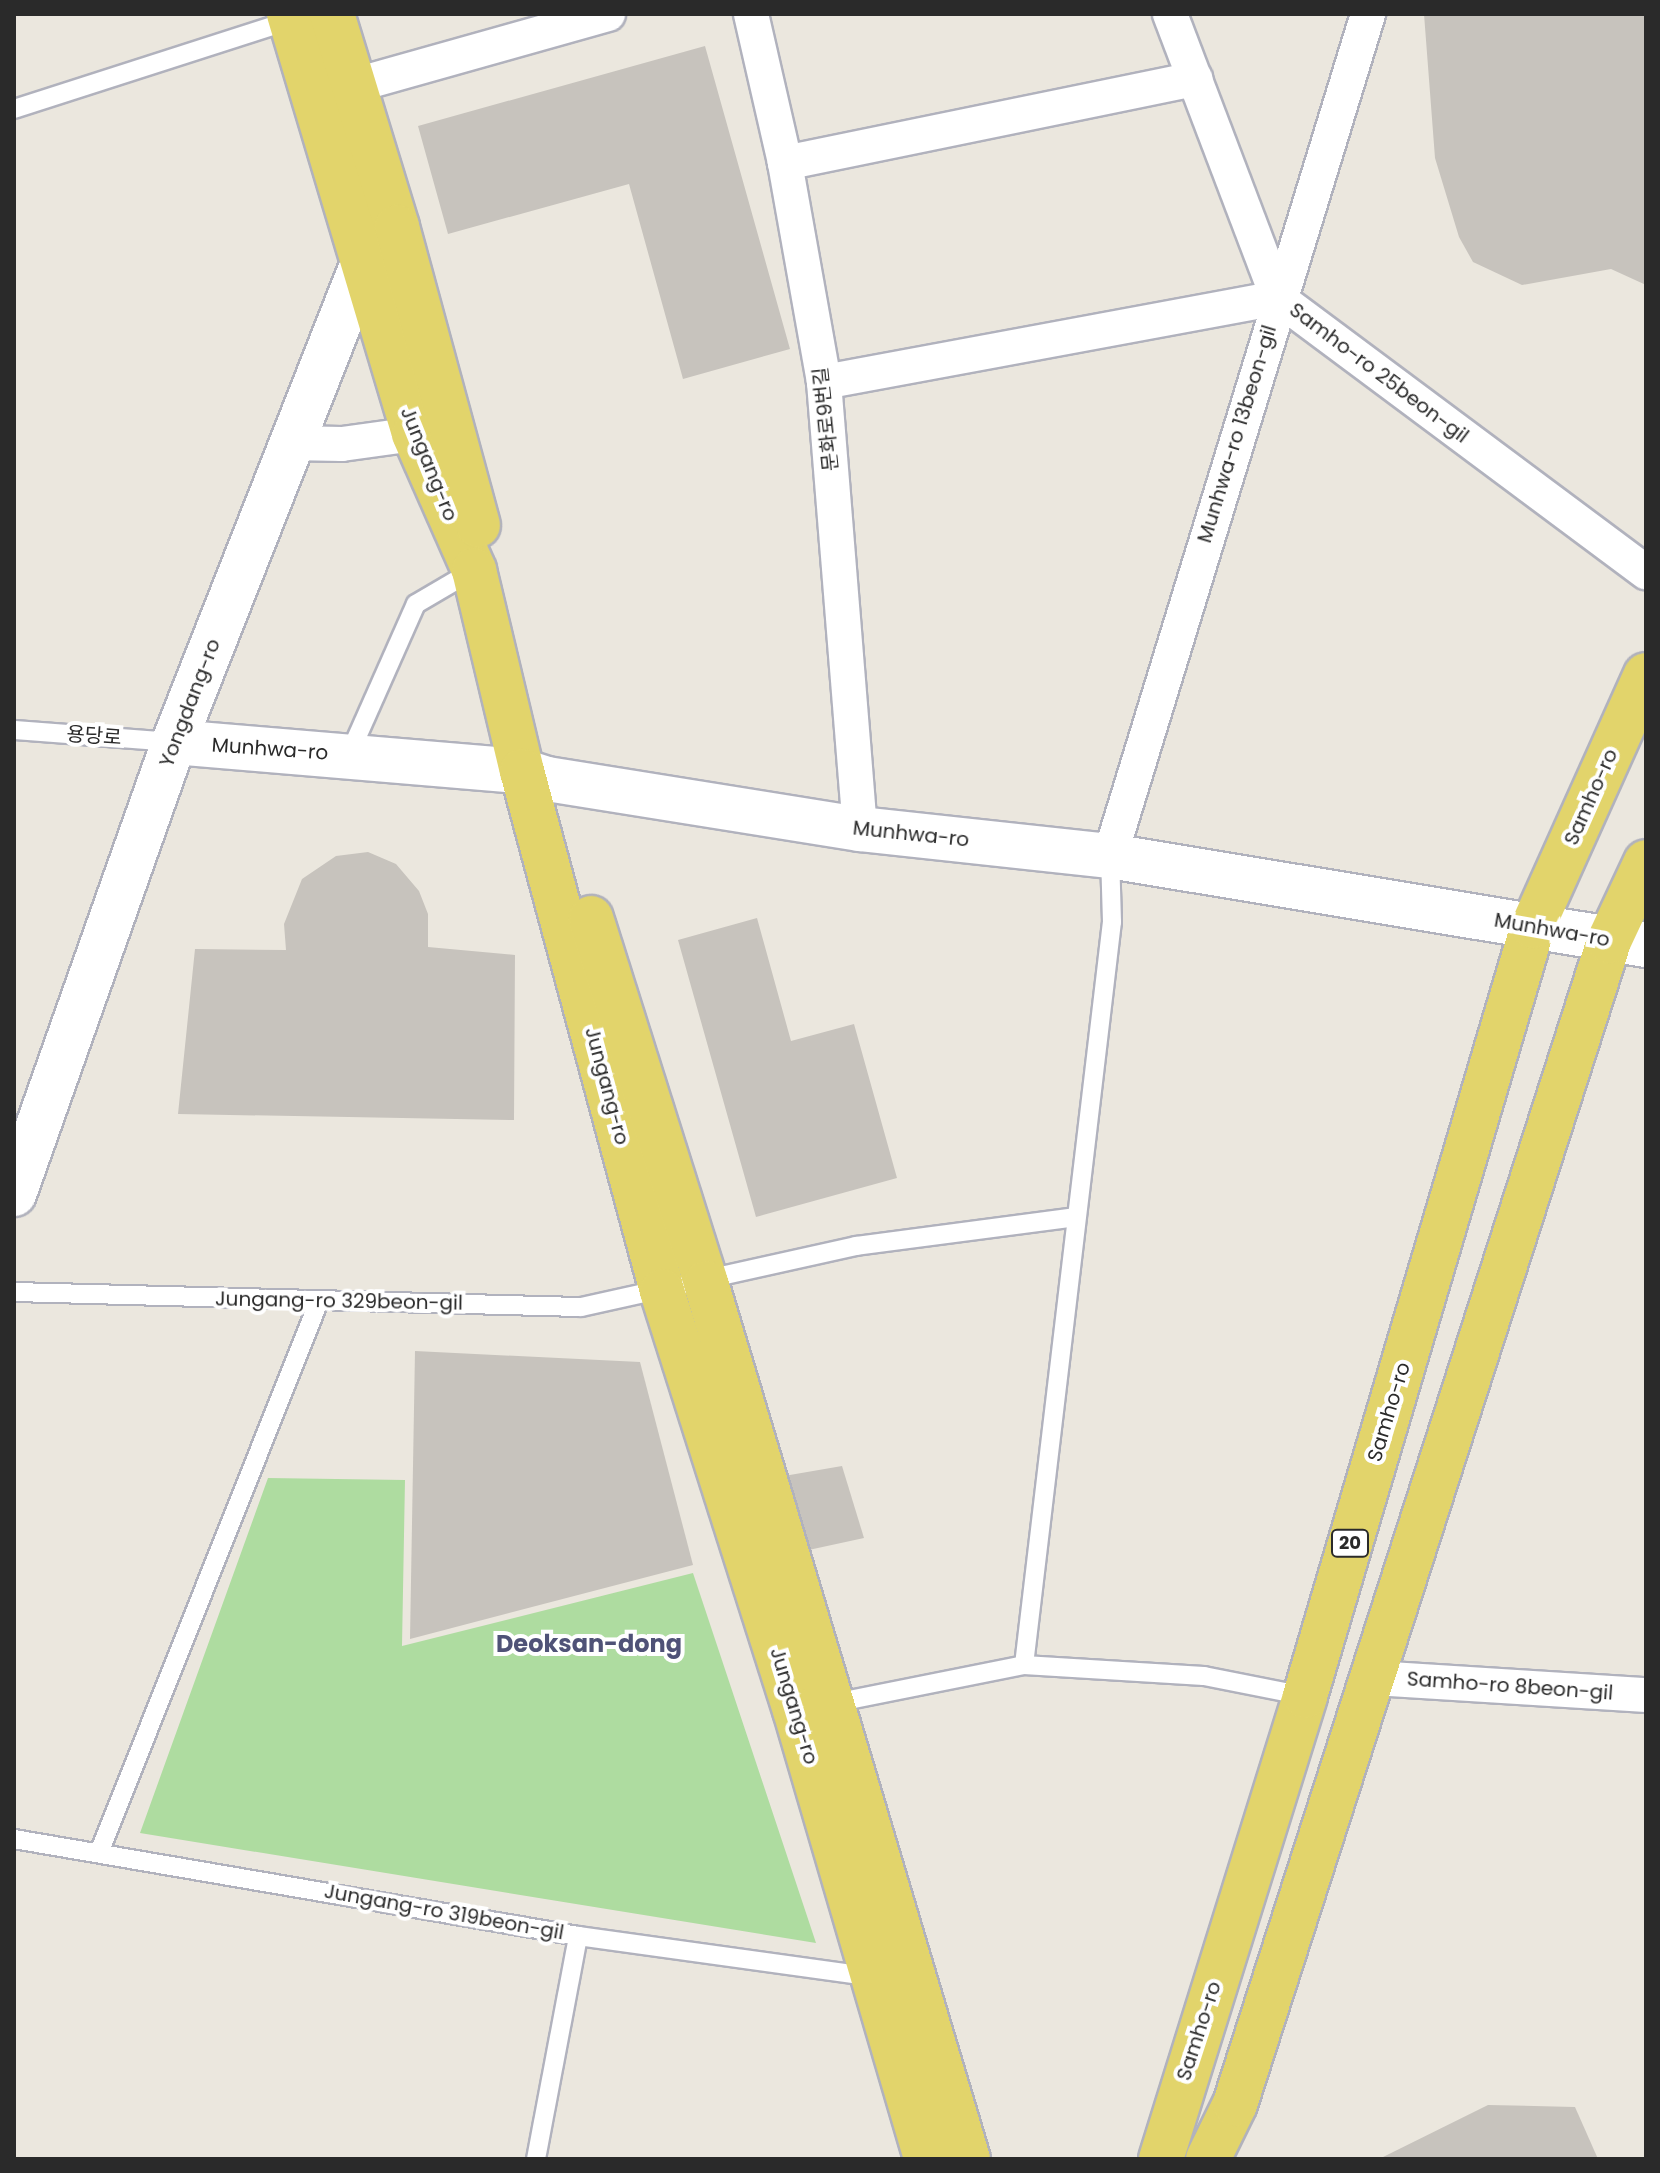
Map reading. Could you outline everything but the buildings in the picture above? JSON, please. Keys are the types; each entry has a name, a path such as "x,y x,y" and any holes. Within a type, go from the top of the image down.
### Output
{"main road":[{"name":"Jungang-ro","path":"304,16 352,86 397,227 662,1291 814,1706 968,2159"},
{"name":"Jungang-ro","path":"304,16 361,268 414,434 474,570 534,775 706,1283 814,1706 876,1978 926,2159"},
{"name":"Samho-ro","path":"1161,2159 1305,1696 1533,926 1646,675"},
{"path":"1208,2159 1235,2104 1374,1678 1628,943 1646,862"}],"street":[{"path":"352,86 608,14"},
{"name":"문화로9번길","path":"751,14 785,163 824,382 860,829"},
{"name":"Samho-ro 25beon-gil","path":"1170,14 1278,298 1646,572"},
{"name":"Munhwa-ro 13beon-gil","path":"1110,856 1278,298 1368,14"},
{"path":"785,163 1196,79"},
{"name":"Yongdang-ro","path":"14,1194 28,1119 290,443 361,268 397,227"},
{"path":"824,382 1278,298"},
{"path":"290,443 342,444 414,434"},
{"name":"Munhwa-ro","path":"174,742 349,755 534,775 860,829 1110,856 1628,943"},
{"name":"Samho-ro 8beon-gil","path":"1374,1678 1646,1695"}],"lane":[{"path":"14,109 304,16"},
{"path":"349,755 416,604 474,570"},
{"name":"용당로","path":"14,730 174,742"},
{"path":"1024,1665 1112,922 1110,856"},
{"name":"Jungang-ro 329beon-gil","path":"14,1292 581,1307 706,1283 856,1246 1075,1217"},
{"path":"99,1853 319,1301"},
{"path":"814,1706 1024,1665 1204,1676 1305,1696"},
{"name":"Jungang-ro 319beon-gil","path":"14,1839 578,1936 876,1978"},
{"path":"536,2159 578,1936"}],"green space":[{"path":"268,1478 405,1480 402,1646 693,1573 816,1943 140,1833"}],"district":[{"name":"Deoksan-dong","path":"589,1644"}]}
